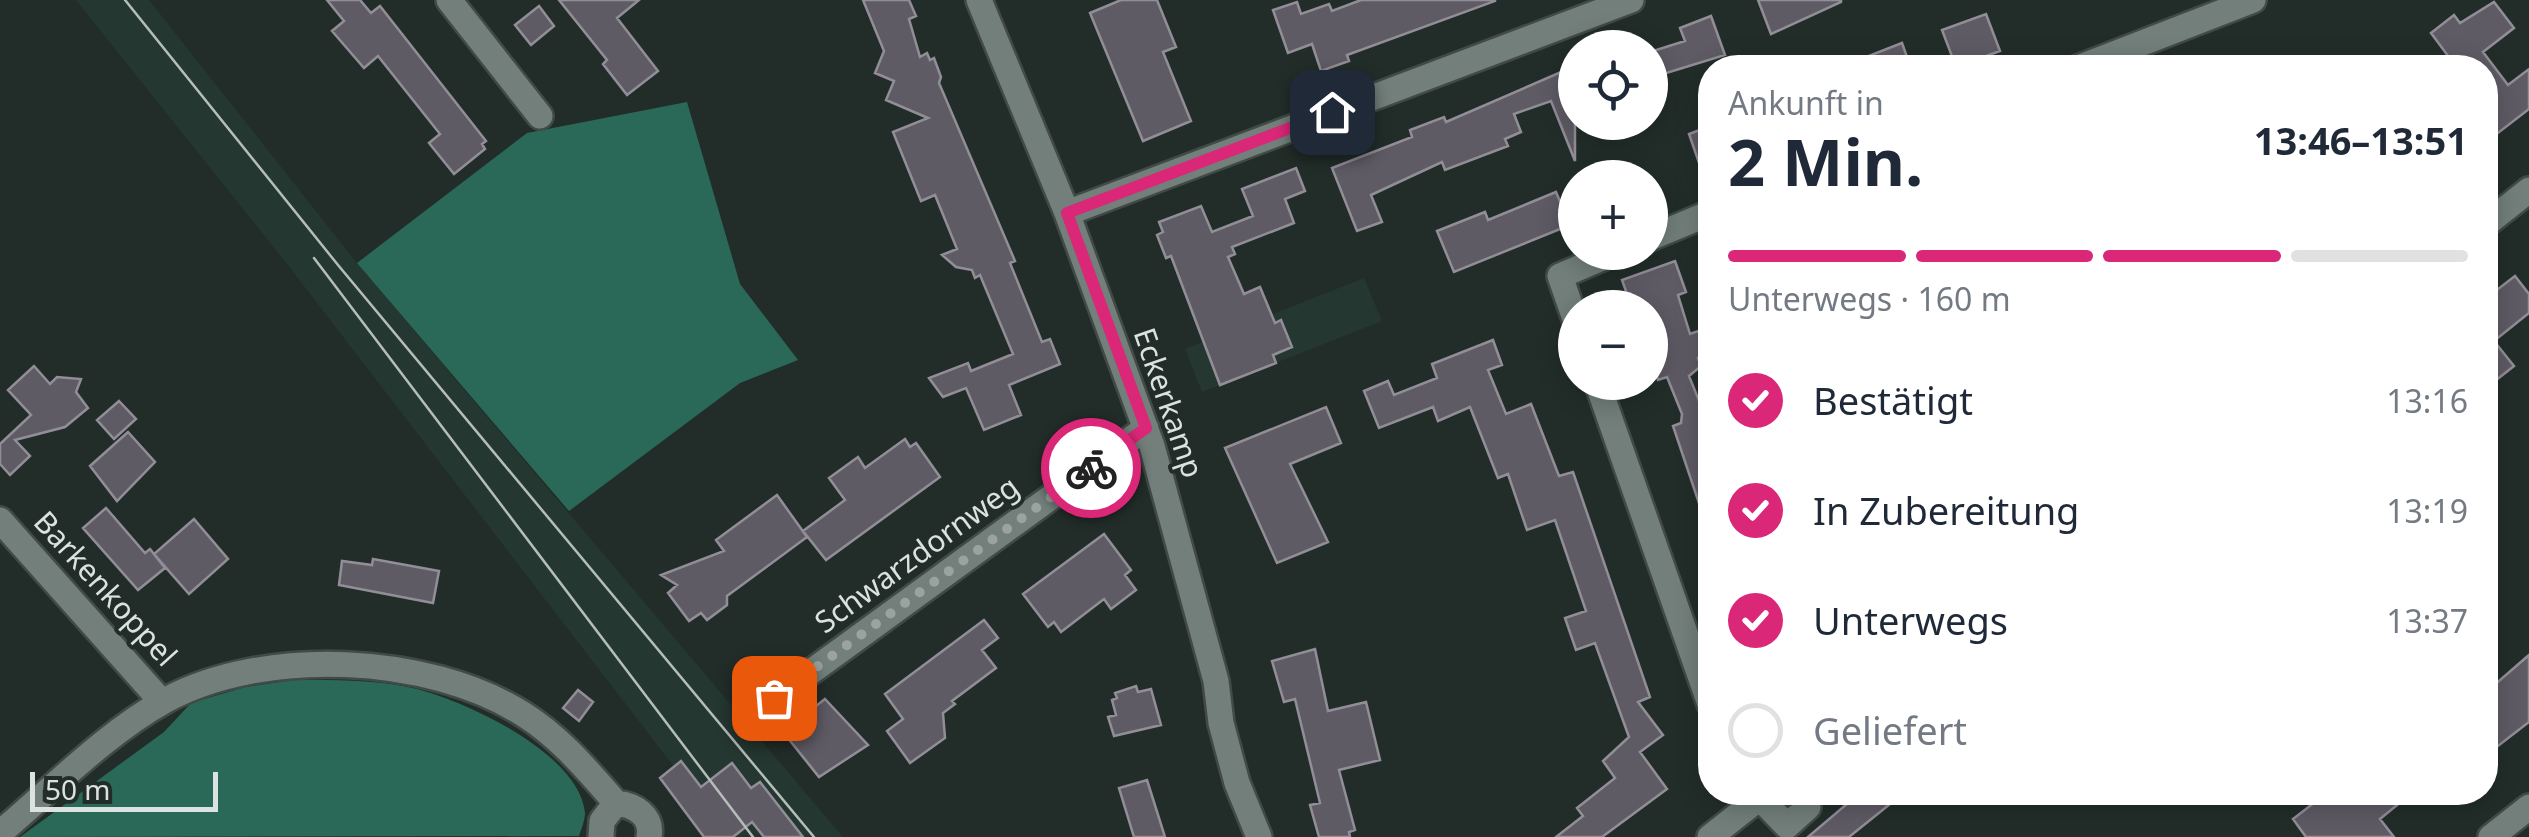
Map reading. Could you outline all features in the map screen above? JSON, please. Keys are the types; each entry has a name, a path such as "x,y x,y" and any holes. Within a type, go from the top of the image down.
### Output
{"street":[{"path":"450,0 540,116"},
{"name":"Eckerkamp","path":"980,0 1067,213 1146,428 1216,680 1221,724 1237,783 1259,837"},
{"path":"1067,213 1631,0"},
{"path":"2111,55 2253,0"},
{"path":"2498,215 2529,190"},
{"path":"1668,230 1698,218"},
{"path":"1565,290 1560,276 1574,270"},
{"path":"1603,400 1698,670"},
{"name":"Schwarzdornweg","path":"774,698 1146,428"},
{"name":"Barkenkoppel","path":"0,520 162,702"},
{"path":"0,833 162,702 242,671 330,663 435,677 522,713 574,754 616,803 640,810 649,822 649,837"},
{"path":"601,837 602,820 616,803"},
{"path":"1710,837 1746,805"},
{"path":"1762,805 1787,826 1808,808 1806,805"},
{"path":"2491,837 2529,807"}],"shaded area":[{"path":"76,0 149,0 357,263 843,837 728,837 287,264"},
{"path":"1364,278 1382,321 1202,392 1185,349"}],"green space":[{"path":"687,102 740,284 798,360 740,383 569,511 357,263 527,133"},
{"path":"293,680 402,686 464,705 491,718 518,733 563,770 578,791 585,813 579,836 20,837 164,732 191,703 245,687"}],"building":[{"path":"327,0 360,0 371,13 380,6 486,141 482,144 485,149 454,174 429,143 440,134 378,56 364,68 332,31 344,21"},
{"path":"559,0 639,0 617,18 658,71 627,95 603,64 607,60"},
{"path":"863,0 909,0 916,16 909,19 920,57 927,53 930,60 934,58 941,77 939,83 1015,261 1010,263 1042,342 1050,339 1060,364 1009,385 1021,415 984,430 966,388 943,397 929,378 968,363 971,371 1013,354 980,275 975,278 972,270 956,267 942,255 957,249 935,195 921,201 893,132 928,118 886,100 894,81 875,73 884,51"},
{"path":"1121,0 1157,0 1176,47 1163,52 1191,121 1143,141 1090,13"},
{"path":"1361,0 1495,1 1347,55 1349,61 1321,71 1312,44 1288,53 1273,10 1297,2 1301,14 1329,4 1332,11"},
{"path":"1758,0 1841,0 1841,2 1771,34"},
{"path":"2494,2 2514,28 2483,52 2485,55 2447,55 2431,33 2454,15 2460,23"},
{"path":"539,6 554,26 531,45 515,25"},
{"path":"1986,14 2000,51 1989,55 1951,55 1942,30"},
{"path":"1711,16 1725,55 1698,55 1698,63 1668,72 1668,46 1685,41 1680,28"},
{"path":"1902,43 1906,55 1871,55"},
{"path":"2529,69 2529,109 2498,133 2498,72 2508,85"},
{"path":"1558,73 1558,118 1551,101 1514,114 1521,132 1505,139 1508,146 1445,170 1442,162 1371,195 1382,222 1357,231 1332,168 1412,137 1410,130 1444,117 1446,122"},
{"path":"1698,131 1698,160 1689,134"},
{"path":"1567,140 1575,140 1575,160"},
{"path":"1296,168 1305,191 1285,199 1294,223 1232,247 1235,254 1228,257 1244,294 1260,287 1275,323 1281,320 1292,347 1273,355 1276,363 1220,385 1171,256 1166,258 1157,235 1163,232 1159,222 1201,206 1212,232 1253,216 1242,189"},
{"path":"1556,192 1558,197 1558,230 1454,272 1437,231 1485,212 1488,220"},
{"path":"1675,261 1686,292 1678,295 1690,334 1698,331 1698,368 1689,376 1698,398 1698,500 1673,426 1681,423 1682,414 1668,379 1668,290 1626,290 1622,280 1650,270 1668,270 1668,264"},
{"path":"2515,276 2529,294 2529,313 2498,338 2498,289"},
{"path":"1493,340 1502,365 1488,370 1506,414 1531,404 1559,476 1573,472 1650,697 1638,702 1663,735 1640,752 1667,789 1602,837 1556,837 1583,816 1577,808 1615,778 1603,761 1629,737 1595,643 1576,650 1565,618 1586,611 1555,520 1527,530 1508,474 1498,478 1470,407 1438,421 1433,407 1379,428 1364,391 1388,381 1394,395 1437,378 1432,364"},
{"path":"2498,346 2514,366 2498,379"},
{"path":"34,366 50,384 57,377 81,379 76,392 88,408 65,427 15,440 30,456 10,475 0,464 0,444 31,415 8,390"},
{"path":"119,401 136,419 114,439 97,420"},
{"path":"1326,407 1341,443 1290,464 1328,542 1277,563 1225,448"},
{"path":"128,432 155,462 117,501 90,466"},
{"path":"905,439 910,447 916,443 940,477 826,560 803,531 845,500 829,478 858,457 865,468"},
{"path":"777,495 807,537 727,596 727,605 707,620 701,613 689,621 668,593 677,585 661,575 724,551 716,540"},
{"path":"106,508 145,553 150,549 165,568 138,590 83,528"},
{"path":"194,519 228,559 189,594 154,554"},
{"path":"1104,534 1131,570 1125,575 1136,590 1111,609 1104,599 1061,632 1054,622 1048,627 1023,594"},
{"path":"373,559 439,571 433,603 339,585 342,561 372,565"},
{"path":"984,620 998,638 982,650 996,668 952,701 955,704 943,713 945,738 910,763 887,731 903,719 885,694"},
{"path":"1315,649 1328,711 1366,702 1380,760 1339,770 1355,830 1349,832 1350,837 1319,837 1310,805 1320,803 1295,699 1284,702 1272,661"},
{"path":"2529,655 2529,722 2498,746 2498,682"},
{"path":"1136,686 1138,692 1151,689 1161,725 1114,736 1108,717 1116,715 1112,700 1117,698 1115,693"},
{"path":"578,690 593,702 579,721 563,708"},
{"path":"825,699 868,745 819,777 783,732"},
{"path":"681,761 701,787 732,763 751,788 760,782 803,837 764,837 752,822 733,837 704,837 660,778"},
{"path":"1147,780 1165,837 1134,837 1119,788"},
{"path":"1846,805 1889,805 1849,837 1808,837"},
{"path":"2311,805 2397,805 2380,819 2394,837 2306,837 2293,819"}],"tram line":[{"path":"125,0 338,265 814,837"},
{"path":"314,258 753,837"}],"way so far":[{"path":"774,698 1091,468"}],"route":[{"path":"1091,468 1146,428 1067,213 1332,112"}]}
